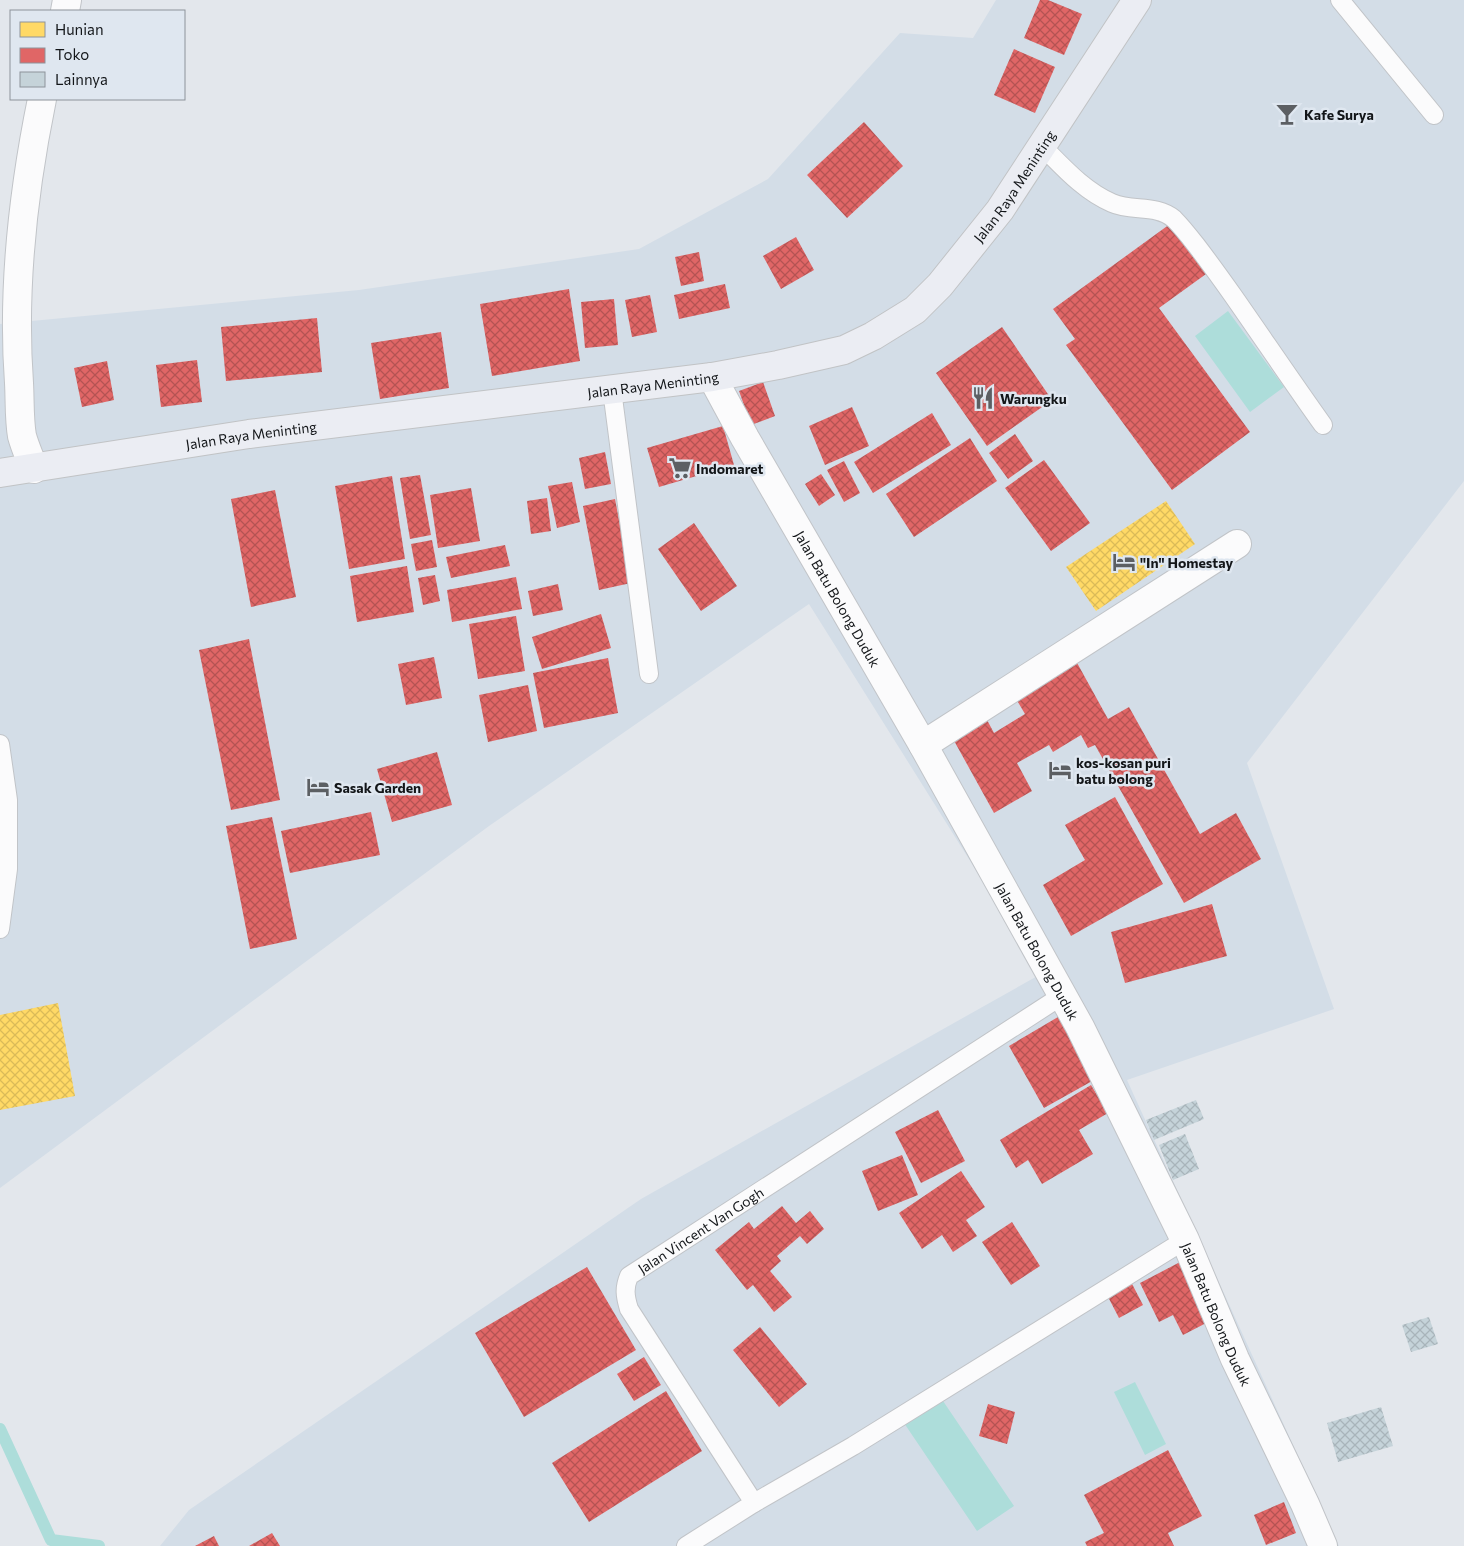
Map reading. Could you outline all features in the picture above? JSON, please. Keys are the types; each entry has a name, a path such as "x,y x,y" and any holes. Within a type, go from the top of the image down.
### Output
{"highway":[{"name":"Jalan Raya Meninting","path":"0,473 250,434 712,377 844,350 873,336 915,310 940,285 1000,210 1137,0"}],"street":[{"path":"34,468 22,436 18,365 17,293 23,212 31,150 42,100"},
{"name":"Jalan Batu Bolong Duduk","path":"712,377 745,438 923,745 1063,995 1185,1240 1235,1359 1305,1504 1323,1546"},
{"path":"923,745 1237,544"}],"lane":[{"path":"1340,0 1434,115"},
{"path":"1042,146 1083,186 1102,198 1129,208 1153,210 1172,218 1213,267 1323,425"},
{"path":"612,390 649,674"},
{"path":"0,744 8,800 8,869 0,929"},
{"name":"Jalan Vincent Van Gogh","path":"754,1503 629,1309 624,1286 629,1276 1063,995"},
{"path":"686,1546 1185,1240"}],"shaded area":[{"path":"996,0 1464,0 1464,481 1247,763 1334,1009 1127,1080 1339,1546 160,1546 189,1510 641,1199 1041,974 809,604 489,826 0,1188 0,324 359,290 639,249 768,179 900,33 973,38"},
{"path":"1228,311 1284,387 1250,412 1195,336"},
{"path":"1135,1382 1166,1444 1145,1455 1114,1392"},
{"path":"941,1398 1014,1506 977,1531 904,1423"}],"building: Hunian":[{"path":"1166,501 1195,544 1096,611 1066,567"},
{"path":"58,1003 75,1096 0,1110 0,1015"}],"building: Toko":[{"path":"1040,0 1048,0 1082,14 1064,55 1024,38"},
{"path":"1014,49 1055,67 1035,113 994,95"},
{"path":"864,122 903,166 847,218 807,175"},
{"path":"1170,224 1206,274 1159,308 1250,432 1172,490 1066,345 1075,339 1053,309"},
{"path":"796,237 814,270 781,289 763,256"},
{"path":"699,252 704,281 681,286 675,257"},
{"path":"725,284 730,308 679,319 674,295"},
{"path":"569,289 580,361 492,376 480,304"},
{"path":"650,295 657,332 632,337 625,300"},
{"path":"614,299 618,345 585,348 581,302"},
{"path":"317,318 322,372 226,381 221,327"},
{"path":"1002,327 1052,400 987,446 936,373"},
{"path":"441,332 449,388 380,399 371,343"},
{"path":"197,360 202,402 161,407 156,365"},
{"path":"107,361 114,400 82,407 74,368"},
{"path":"763,382 775,416 751,425 739,391"},
{"path":"852,407 869,446 825,465 809,426"},
{"path":"932,413 951,445 873,493 854,462"},
{"path":"723,426 734,465 659,487 647,448"},
{"path":"1015,434 1033,461 1008,479 989,453"},
{"path":"970,438 997,481 914,537 886,494"},
{"path":"605,452 611,484 585,489 579,458"},
{"path":"1044,460 1090,523 1051,551 1005,488"},
{"path":"844,461 860,493 844,502 827,470"},
{"path":"821,474 835,495 819,506 805,484"},
{"path":"420,475 431,535 410,539 400,478"},
{"path":"392,476 405,559 349,569 335,486"},
{"path":"572,482 580,522 557,528 548,486"},
{"path":"471,488 480,541 438,548 430,495"},
{"path":"275,490 296,597 251,607 231,499"},
{"path":"547,498 551,531 531,534 527,501"},
{"path":"615,499 631,583 599,590 583,506"},
{"path":"694,523 737,586 701,611 658,549"},
{"path":"432,540 437,567 416,571 411,544"},
{"path":"505,545 510,566 451,578 446,557"},
{"path":"407,566 414,612 357,622 350,576"},
{"path":"435,575 440,601 423,605 418,578"},
{"path":"516,577 522,609 452,622 447,590"},
{"path":"558,584 563,610 533,616 528,591"},
{"path":"601,614 611,648 542,669 532,637"},
{"path":"516,616 525,671 478,679 469,624"},
{"path":"249,639 280,800 231,810 199,650"},
{"path":"434,657 442,698 406,705 398,664"},
{"path":"608,658 618,713 544,728 533,673"},
{"path":"1076,661 1108,719 1129,707 1200,834 1236,813 1261,859 1184,903 1095,745 1088,748 1081,735 1053,752 1049,745 1017,763 1032,791 994,813 952,737 986,718 994,733 1025,714 1015,697"},
{"path":"528,685 537,731 488,742 479,695"},
{"path":"437,752 452,805 392,822 377,769"},
{"path":"1115,797 1163,884 1071,936 1043,885 1085,860 1065,825"},
{"path":"371,812 380,855 290,873 281,831"},
{"path":"272,817 297,939 250,949 226,826"},
{"path":"1212,904 1227,956 1125,983 1111,932"},
{"path":"1058,1017 1094,1080 1044,1108 1009,1046"},
{"path":"1091,1085 1108,1113 1079,1130 1093,1154 1042,1184 1028,1160 1016,1168 1000,1140"},
{"path":"938,1110 965,1161 921,1183 895,1132"},
{"path":"902,1155 918,1195 878,1211 862,1171"},
{"path":"961,1171 985,1207 966,1220 977,1236 953,1252 942,1235 922,1249 899,1213"},
{"path":"782,1206 796,1223 810,1211 824,1229 807,1244 800,1236 777,1256 781,1261 770,1271 792,1297 774,1312 753,1285 747,1290 715,1250 749,1222 754,1229"},
{"path":"1012,1222 1040,1266 1011,1285 982,1242"},
{"path":"1182,1261 1212,1320 1183,1335 1173,1315 1159,1322 1140,1283"},
{"path":"587,1267 636,1350 524,1417 475,1333"},
{"path":"1130,1280 1143,1305 1119,1318 1106,1293"},
{"path":"760,1327 807,1384 779,1407 733,1350"},
{"path":"644,1357 661,1385 634,1401 617,1374"},
{"path":"666,1391 702,1451 589,1522 552,1463"},
{"path":"988,1404 1015,1412 1007,1444 979,1436"},
{"path":"1168,1450 1202,1516 1168,1533 1174,1546 1087,1546 1085,1542 1104,1533 1084,1495"},
{"path":"1284,1502 1296,1533 1266,1545 1254,1515"},
{"path":"272,1533 280,1546 249,1546"},
{"path":"214,1536 219,1546 195,1546"}],"building: Lainnya":[{"path":"1196,1100 1204,1119 1154,1140 1146,1120"},
{"path":"1185,1134 1199,1169 1173,1180 1159,1145"},
{"path":"1429,1317 1438,1344 1411,1352 1402,1325"},
{"path":"1381,1407 1393,1446 1338,1462 1327,1423"}],"waterway":[{"path":"0,1429 51,1540 99,1546"}],"place":[{"name":"Kafe Surya","path":"1287,114"},
{"name":"Warungku","path":"983,398"},
{"name":"Indomaret","path":"680,468"},
{"name":"\"In\" Homestay","path":"1124,562"},
{"name":"kos-kosan puri batu bolong","path":"1060,770"},
{"name":"Sasak Garden","path":"318,787"}]}
